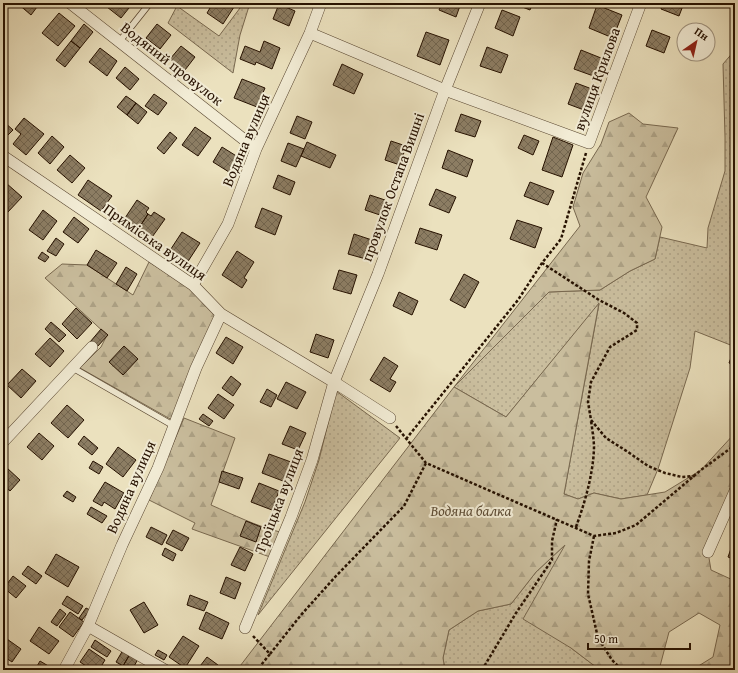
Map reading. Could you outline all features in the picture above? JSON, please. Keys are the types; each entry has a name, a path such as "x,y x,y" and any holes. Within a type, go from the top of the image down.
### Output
{"street":[{"name":"Водяний провулок","path":"70,3 256,149"},
{"name":"Водяна вулиця","path":"193,285 228,224 256,149 310,33 321,3"},
{"name":"провулок Остапа Вишні","path":"334,382 380,267 445,90 480,3"},
{"name":"вулиця Крилова","path":"589,143 641,3"},
{"path":"310,33 445,90 589,143"},
{"name":"Приміська вулиця","path":"3,156 193,285 221,314 334,382 390,418"},
{"name":"Водяна вулиця","path":"64,670 88,626 122,545 158,468 196,368 221,314"},
{"path":"3,442 92,347"},
{"name":"Троїцька вулиця","path":"245,628 291,517 312,460 334,382"},
{"path":"708,552 735,491"},
{"path":"88,626 165,670"}],"lane":[{"path":"119,42 150,3"},
{"path":"73,368 174,426"}],"path":[{"path":"406,439 518,300 542,263 561,239 589,143"},
{"path":"542,263 599,300 624,313 636,323 637,330 610,347 591,382 588,402 594,448 592,471 588,490 576,527"},
{"path":"390,418 426,463 594,536 616,534 636,525 735,445"},
{"path":"591,420 606,438 648,466 665,473 682,477 695,476"},
{"path":"257,670 301,615 336,576 404,506 426,463"},
{"path":"482,670 516,613 552,560 552,541 557,519"},
{"path":"594,536 589,561 588,594 598,638 612,660 622,670"},
{"path":"245,628 270,654"}],"green space":[{"path":"238,3 250,3 240,35 233,73 168,23 177,6 219,36 240,8"},
{"path":"735,50 735,341 733,346 695,331 690,368 658,469 647,495 621,499 594,493 578,499 564,494 599,304 506,417 454,387 549,292 600,290 630,271 655,259 660,237 707,248 708,228 725,171 723,64"},
{"path":"629,113 643,124 678,128 646,197 662,227 655,259 630,271 600,290 549,292 454,387 580,226 573,207 583,173 601,144 609,122"},
{"path":"149,262 190,288 217,316 172,420 80,368 101,347 107,335 45,278 62,264 87,265 133,295"},
{"name":"Водяна балка","path":"599,303 564,494 578,499 594,493 621,499 665,492 701,470 735,433 735,491 708,552 711,570 735,581 734,670 692,670 713,657 720,625 699,613 669,632 659,670 600,670 571,648 523,619 565,545 536,572 511,604 478,611 449,630 443,658 445,670 237,670 454,387 506,417"},
{"path":"336,391 400,438 258,615 305,502 319,460"},
{"path":"184,418 235,438 211,505 271,530 280,532 270,557 192,529 195,523 149,500"},
{"path":"566,544 571,648 600,670 445,670 443,658 449,630 478,611 511,604 536,572"}],"building":[{"path":"17,3 40,3 31,15"},
{"path":"110,3 133,3 121,18 107,7"},
{"path":"213,3 228,3 234,7 223,24 207,13"},
{"path":"442,3 461,3 456,17 439,10"},
{"path":"512,3 533,3 530,10"},
{"path":"663,3 684,3 679,16 661,9"},
{"path":"279,4 295,11 289,26 273,19"},
{"path":"597,5 622,15 613,38 589,28"},
{"path":"502,10 520,17 513,36 495,28"},
{"path":"59,13 75,26 58,46 42,33"},
{"path":"84,24 93,32 80,48 71,41"},
{"path":"157,24 171,35 160,49 146,38"},
{"path":"652,30 670,37 664,53 646,46"},
{"path":"426,32 449,40 440,65 417,56"},
{"path":"71,41 80,48 65,67 56,60"},
{"path":"264,41 280,48 272,69 256,62 255,65 240,59 245,46 260,52"},
{"path":"181,46 195,57 185,70 170,59"},
{"path":"487,47 508,55 501,73 480,66"},
{"path":"100,48 117,61 107,76 89,62"},
{"path":"581,50 606,60 599,78 574,69"},
{"path":"342,64 363,74 354,94 333,85"},
{"path":"125,67 139,79 130,90 116,78"},
{"path":"242,79 265,88 257,107 234,98"},
{"path":"576,83 592,89 584,110 568,104"},
{"path":"154,94 167,103 158,115 145,106"},
{"path":"126,96 136,103 127,115 117,107"},
{"path":"136,103 147,112 138,124 127,115"},
{"path":"461,114 481,121 475,137 455,131"},
{"path":"297,116 312,122 305,139 290,133"},
{"path":"24,118 44,134 26,155 13,144 21,134 15,129"},
{"path":"3,121 13,130 3,140"},
{"path":"195,127 211,138 198,156 182,145"},
{"path":"170,132 177,138 164,154 157,148"},
{"path":"524,135 539,141 533,155 518,148"},
{"path":"52,136 64,147 50,164 38,153"},
{"path":"553,137 573,145 562,177 542,170"},
{"path":"391,141 406,146 400,165 385,160"},
{"path":"307,142 336,155 330,168 301,156"},
{"path":"288,143 304,149 296,167 281,161"},
{"path":"222,147 238,157 229,172 213,162"},
{"path":"448,150 473,160 467,177 442,168"},
{"path":"70,155 85,168 72,183 57,170"},
{"path":"278,175 295,182 290,195 273,188"},
{"path":"88,180 112,196 101,211 78,195"},
{"path":"530,182 554,191 548,205 524,196"},
{"path":"6,183 22,197 7,213 3,210 3,187"},
{"path":"436,189 456,197 449,213 429,205"},
{"path":"370,195 385,200 380,215 365,210"},
{"path":"137,200 149,208 146,212 148,214 137,231 123,221"},
{"path":"262,208 282,216 275,235 255,227"},
{"path":"43,210 57,221 43,240 29,230"},
{"path":"154,212 165,219 150,240 137,231 148,214 151,216"},
{"path":"74,217 89,229 78,243 63,232"},
{"path":"517,220 542,228 535,248 510,239"},
{"path":"420,228 442,235 437,250 415,243"},
{"path":"182,232 200,243 185,266 167,255"},
{"path":"354,234 372,240 366,259 348,254"},
{"path":"56,238 64,244 56,256 47,251"},
{"path":"96,250 117,263 107,278 87,265"},
{"path":"237,251 254,262 244,278 247,280 242,288 222,275"},
{"path":"42,252 49,257 45,262 38,258"},
{"path":"126,267 137,274 127,291 116,284"},
{"path":"339,270 357,275 351,294 333,289"},
{"path":"464,274 479,282 465,308 450,300"},
{"path":"399,292 418,301 412,315 393,306"},
{"path":"76,308 92,323 77,339 62,324"},
{"path":"51,322 66,335 59,342 45,329"},
{"path":"101,329 108,335 97,347 90,342"},
{"path":"316,334 334,340 328,358 310,352"},
{"path":"226,337 243,347 233,364 216,353"},
{"path":"50,338 64,351 50,367 35,354"},
{"path":"124,346 138,359 123,375 109,362"},
{"path":"735,350 735,365 729,363"},
{"path":"384,357 398,366 390,379 396,382 390,392 370,380"},
{"path":"22,369 36,381 21,398 7,385"},
{"path":"231,376 241,384 233,396 222,388"},
{"path":"286,382 306,392 297,409 277,399"},
{"path":"267,389 277,395 271,407 260,402"},
{"path":"218,394 234,405 224,419 208,408"},
{"path":"67,405 84,420 68,438 51,423"},
{"path":"203,414 213,421 209,426 199,419"},
{"path":"290,426 306,433 298,450 282,444"},
{"path":"39,433 54,446 42,460 27,447"},
{"path":"84,436 98,448 92,455 78,444"},
{"path":"118,447 136,460 123,477 106,464"},
{"path":"269,454 291,462 283,481 262,473"},
{"path":"93,461 103,467 99,474 89,468"},
{"path":"7,468 20,480 10,491 3,485 3,473"},
{"path":"222,471 243,478 239,489 219,482"},
{"path":"105,482 124,493 115,509 104,502 102,506 93,501"},
{"path":"259,483 279,491 272,510 251,502"},
{"path":"67,491 76,497 73,502 63,496"},
{"path":"91,507 107,516 102,523 87,514"},
{"path":"246,521 261,527 256,542 240,536"},
{"path":"151,527 167,535 162,545 146,537"},
{"path":"173,530 189,538 182,551 166,543"},
{"path":"733,543 735,544 735,560 728,557"},
{"path":"240,547 253,554 245,571 231,565"},
{"path":"165,548 176,554 173,561 162,555"},
{"path":"56,554 79,567 68,587 45,573"},
{"path":"28,566 42,576 36,584 22,574"},
{"path":"13,576 26,586 16,598 4,588"},
{"path":"226,577 241,583 235,599 220,593"},
{"path":"190,595 208,602 204,611 187,605"},
{"path":"67,596 83,606 78,614 62,604"},
{"path":"144,602 158,625 144,633 130,610"},
{"path":"86,608 90,610 82,620 79,618"},
{"path":"60,609 66,614 57,626 51,622"},
{"path":"70,612 84,622 73,637 59,627"},
{"path":"206,612 229,623 222,639 199,629"},
{"path":"39,627 59,641 49,654 30,641"},
{"path":"183,636 199,646 185,668 169,657"},
{"path":"7,639 21,649 12,662 3,656 3,646"},
{"path":"95,640 111,651 107,657 91,647"},
{"path":"89,649 105,660 99,670 92,670 80,662"},
{"path":"123,650 130,654 123,666 116,662"},
{"path":"158,650 167,655 164,660 155,655"},
{"path":"130,654 138,659 132,670 123,666"},
{"path":"207,657 218,665 214,670 197,670"},
{"path":"40,661 55,670 40,670 36,668"},
{"path":"140,665 147,670 137,670"}]}
